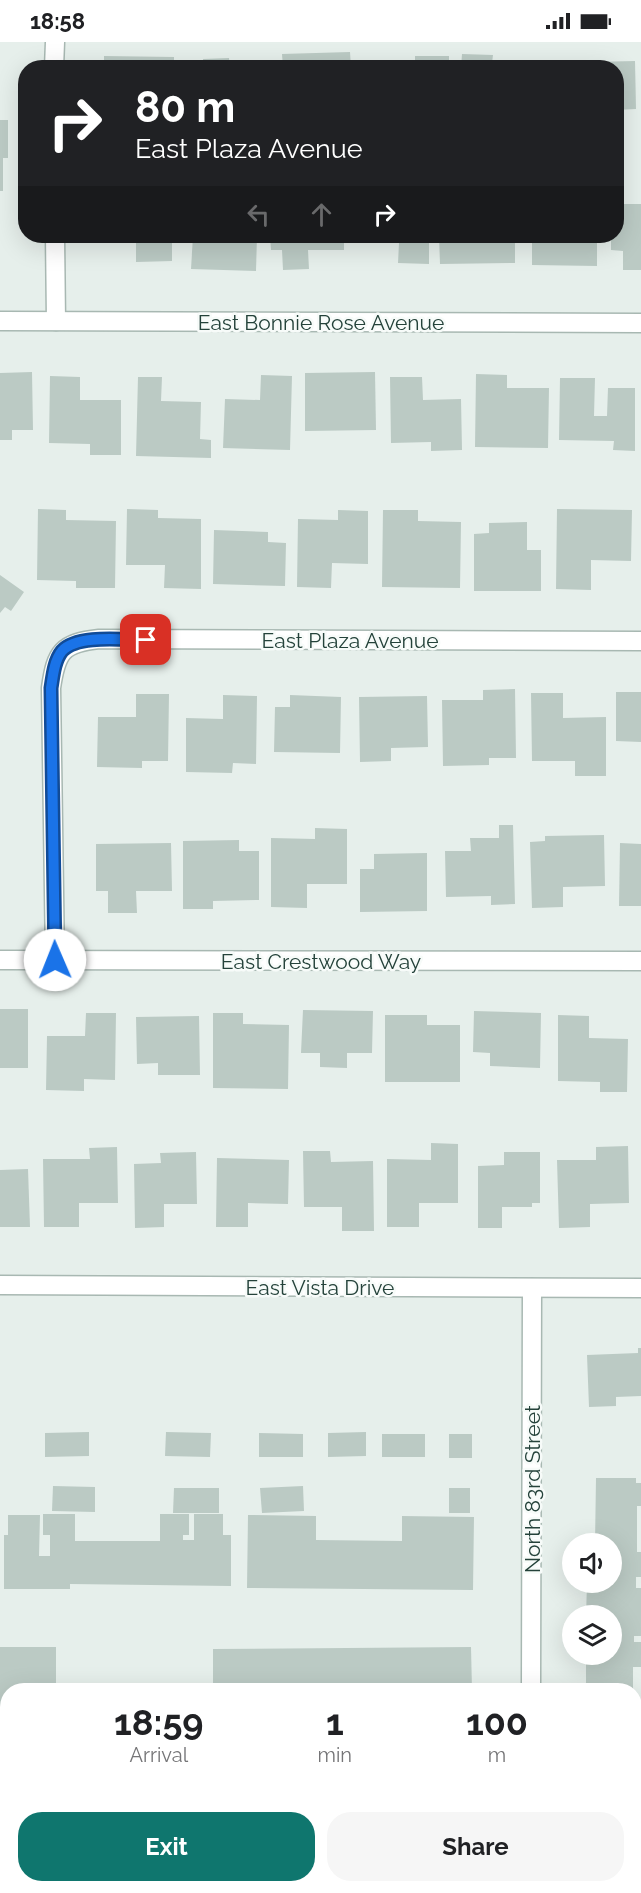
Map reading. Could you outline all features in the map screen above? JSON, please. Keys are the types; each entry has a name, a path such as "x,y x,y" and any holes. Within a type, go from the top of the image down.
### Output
{"street":[{"path":"54,42 54,60"},
{"path":"55,243 56,321"},
{"name":"East Bonnie Rose Avenue","path":"0,321 641,323"},
{"name":"East Plaza Avenue","path":"55,960 51,688 54,668 62,651 79,641 99,639 641,641"},
{"name":"East Crestwood Way","path":"0,960 641,961"},
{"name":"East Vista Drive","path":"0,1285 641,1287"},
{"name":"North 83rd Street","path":"531,1683 532,1288"}],"building":[{"path":"350,52 350,60 282,60 282,54"},
{"path":"462,54 493,55 492,60 462,60"},
{"path":"104,56 174,57 174,60 104,60"},
{"path":"415,56 449,56 449,60 415,60"},
{"path":"229,58 229,60 203,60"},
{"path":"624,61 635,61 636,109 624,110"},
{"path":"0,120 8,120 8,158 3,158 3,191 0,191"},
{"path":"624,204 641,204 641,270 623,270 623,251 611,250 611,243 624,243"},
{"path":"136,243 172,243 172,261 136,262"},
{"path":"193,243 257,243 256,271 191,269"},
{"path":"270,243 344,243 344,250 308,250 309,269 283,270 282,250 271,250"},
{"path":"399,243 429,243 429,264 398,263"},
{"path":"439,243 515,243 515,263 440,264"},
{"path":"532,243 597,243 597,266 532,265"},
{"path":"32,372 33,430 12,430 12,440 0,440 0,373"},
{"path":"375,372 376,430 305,431 305,373"},
{"path":"476,374 507,375 507,388 549,388 548,448 475,447"},
{"path":"261,375 292,376 290,450 223,448 225,399 260,400"},
{"path":"50,376 80,377 80,400 121,400 121,455 90,455 90,444 49,443"},
{"path":"138,377 162,377 161,401 201,402 200,439 211,440 211,458 136,456"},
{"path":"390,377 422,377 423,400 461,399 462,450 431,451 431,442 391,443"},
{"path":"560,378 595,378 594,416 607,416 608,388 635,388 635,451 613,450 614,441 559,440"},
{"path":"38,509 66,510 66,520 116,521 115,588 76,588 76,581 37,580"},
{"path":"127,509 158,510 158,518 201,519 201,589 164,588 165,565 126,565"},
{"path":"557,509 632,510 631,561 591,560 591,590 556,589"},
{"path":"338,510 368,511 368,564 332,563 331,588 297,587 298,519 338,520"},
{"path":"383,510 418,510 418,521 461,522 460,588 382,587"},
{"path":"527,522 527,550 541,550 541,591 474,591 474,534 489,533 489,523"},
{"path":"214,530 268,532 268,542 286,543 285,586 213,584"},
{"path":"0,575 24,592 11,611 5,607 0,613"},
{"path":"515,689 516,758 489,758 489,765 443,766 442,700 483,700 483,690"},
{"path":"616,692 641,692 641,742 616,741"},
{"path":"531,693 563,693 563,718 606,717 606,776 575,776 575,761 532,761"},
{"path":"136,694 169,694 168,761 142,761 142,768 97,767 98,717 136,717"},
{"path":"223,695 257,696 256,764 233,763 232,773 186,772 186,718 223,719"},
{"path":"290,695 341,697 340,753 274,752 275,707 290,707"},
{"path":"427,696 428,747 391,748 391,761 360,762 359,697"},
{"path":"499,825 513,825 515,904 491,905 491,896 446,897 445,851 471,851 470,838 499,838"},
{"path":"315,828 347,829 347,884 307,884 307,908 271,907 271,838 315,839"},
{"path":"604,835 605,886 563,887 563,907 532,908 530,842 545,841 545,836"},
{"path":"239,840 239,851 259,851 259,900 213,901 213,909 183,909 183,841"},
{"path":"171,843 172,891 136,891 137,913 108,913 108,891 96,891 96,844"},
{"path":"620,843 641,844 641,906 619,906"},
{"path":"427,853 427,911 360,912 360,869 374,869 374,854"},
{"path":"0,1009 28,1009 28,1068 0,1068"},
{"path":"303,1010 373,1011 372,1053 347,1053 347,1068 320,1067 320,1053 301,1053"},
{"path":"474,1011 541,1013 540,1068 490,1066 490,1053 473,1052"},
{"path":"86,1013 116,1013 115,1080 84,1079 84,1091 46,1090 47,1036 85,1036"},
{"path":"213,1013 243,1013 243,1024 289,1025 288,1089 213,1088"},
{"path":"385,1015 427,1015 427,1025 460,1025 460,1082 385,1082"},
{"path":"558,1015 589,1016 589,1038 628,1039 627,1092 600,1092 600,1082 558,1081"},
{"path":"199,1016 200,1075 158,1075 158,1063 137,1064 136,1017"},
{"path":"431,1143 458,1144 458,1203 419,1203 419,1227 387,1227 387,1159 431,1160"},
{"path":"628,1146 629,1203 590,1204 590,1227 559,1228 557,1160 596,1160 596,1147"},
{"path":"117,1147 118,1203 79,1203 79,1227 44,1227 43,1159 90,1159 89,1148"},
{"path":"303,1151 330,1151 331,1162 373,1161 374,1231 342,1231 342,1207 304,1207"},
{"path":"196,1152 197,1204 164,1204 164,1227 135,1228 134,1164 161,1163 160,1153"},
{"path":"504,1152 540,1152 540,1203 532,1203 532,1207 502,1207 502,1228 478,1228 478,1166 504,1165"},
{"path":"217,1158 289,1160 288,1204 248,1203 248,1227 216,1227"},
{"path":"28,1169 30,1227 0,1227 0,1170"},
{"path":"638,1348 641,1348 641,1396 616,1397 616,1406 589,1407 587,1355 638,1353"},
{"path":"89,1432 89,1456 45,1457 45,1433"},
{"path":"166,1432 211,1433 210,1457 165,1456"},
{"path":"366,1432 366,1456 328,1457 328,1433"},
{"path":"259,1433 303,1434 303,1457 259,1457"},
{"path":"382,1434 425,1434 425,1457 382,1457"},
{"path":"449,1434 472,1434 472,1458 449,1458"},
{"path":"596,1478 636,1478 636,1483 641,1483 641,1506 637,1506 637,1552 641,1552 641,1577 636,1577 636,1588 641,1588 641,1636 634,1636 634,1642 641,1642 641,1667 633,1667 633,1683 586,1683 586,1665 622,1665 622,1605 586,1605 587,1593 622,1593 622,1533 595,1533"},
{"path":"53,1486 95,1487 95,1512 52,1511"},
{"path":"303,1486 304,1511 262,1513 260,1488"},
{"path":"174,1488 219,1488 219,1513 173,1513"},
{"path":"449,1488 470,1488 470,1513 449,1513"},
{"path":"43,1514 75,1514 75,1541 160,1541 160,1514 189,1514 189,1535 183,1535 183,1540 194,1540 194,1514 223,1514 223,1535 231,1535 231,1586 70,1584 70,1589 4,1589 4,1535 8,1535 8,1515 40,1515 39,1556 50,1556 50,1535 43,1535"},
{"path":"248,1515 316,1516 316,1540 402,1541 402,1516 474,1517 473,1590 247,1588"},
{"path":"0,1647 56,1647 56,1683 0,1683"},
{"path":"471,1647 472,1683 213,1683 213,1649"}],"route":[{"path":"55,960 51,688 54,668 62,651 79,641 146,640"}]}
